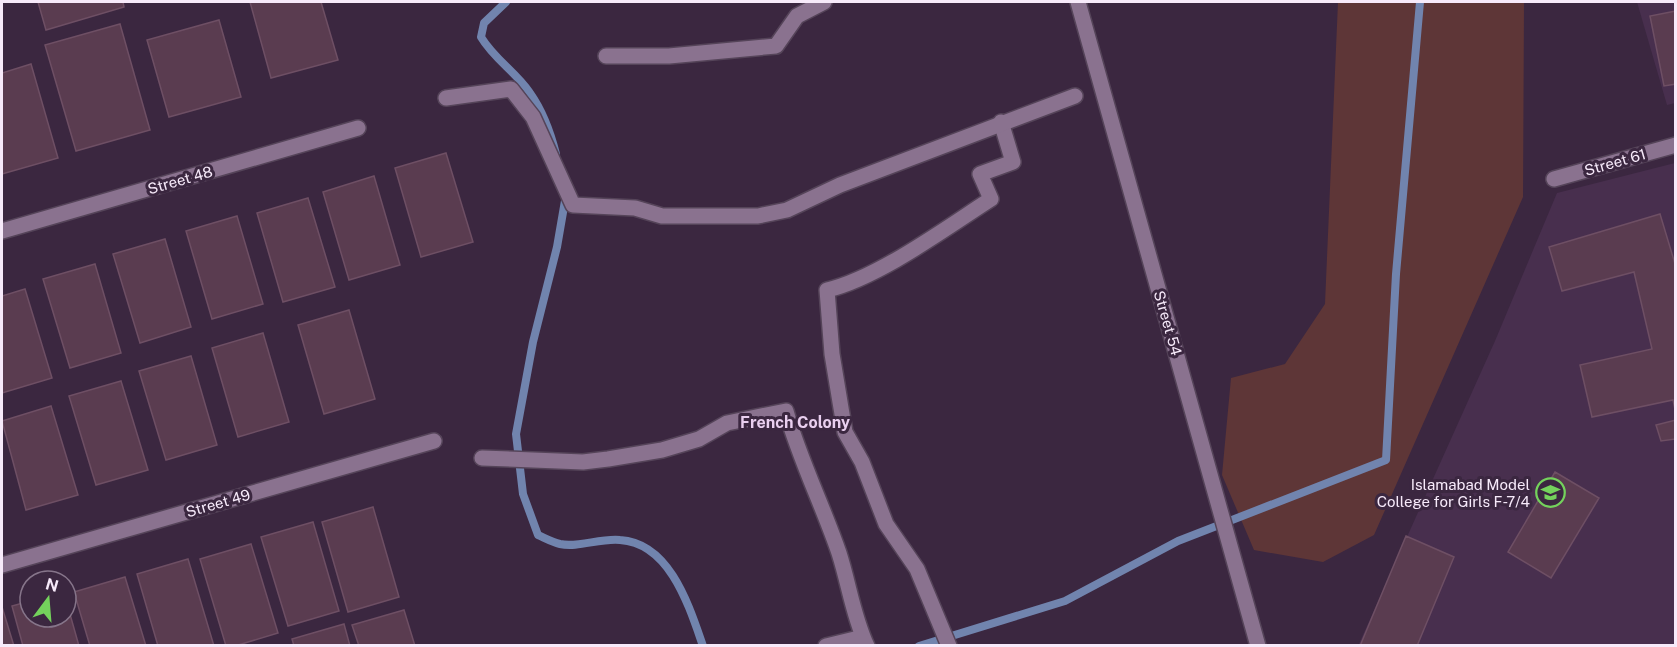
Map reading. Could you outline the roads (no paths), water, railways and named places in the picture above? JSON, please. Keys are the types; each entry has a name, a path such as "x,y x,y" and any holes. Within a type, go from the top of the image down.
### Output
{"street":[{"path":"606,56 681,55 776,46 797,16 824,2"},
{"name":"Street 54","path":"1078,2 1258,645"},
{"path":"446,98 511,89 533,117 573,205 635,208 662,216 758,216 787,210 840,185 1001,122 1075,96"},
{"path":"949,645 917,569 886,524 862,462 845,432 832,354 827,290 849,285 931,238 992,199 980,174 1013,162 1001,122"},
{"name":"Street 48","path":"2,231 358,128"},
{"name":"Street 61","path":"1554,179 1676,145"},
{"path":"482,458 583,462 662,450 699,438 727,423 786,411 840,556 865,641 826,645"},
{"name":"Street 49","path":"2,565 434,441"}],"waterway":[{"path":"506,2 484,23 481,37 492,52 524,85 534,100 546,122 556,154"},
{"path":"919,646 1065,601 1178,541 1386,460 1396,274 1420,2"},
{"path":"566,195 557,247 533,342 516,434 523,494 538,535 549,540 567,545 620,540 637,544 652,552 665,564 675,579 703,646"}],"place":[{"name":"Islamabad Model College for Girls F-7/4","path":"1551,493"}],"district":[{"name":"French Colony","path":"795,422"}]}
